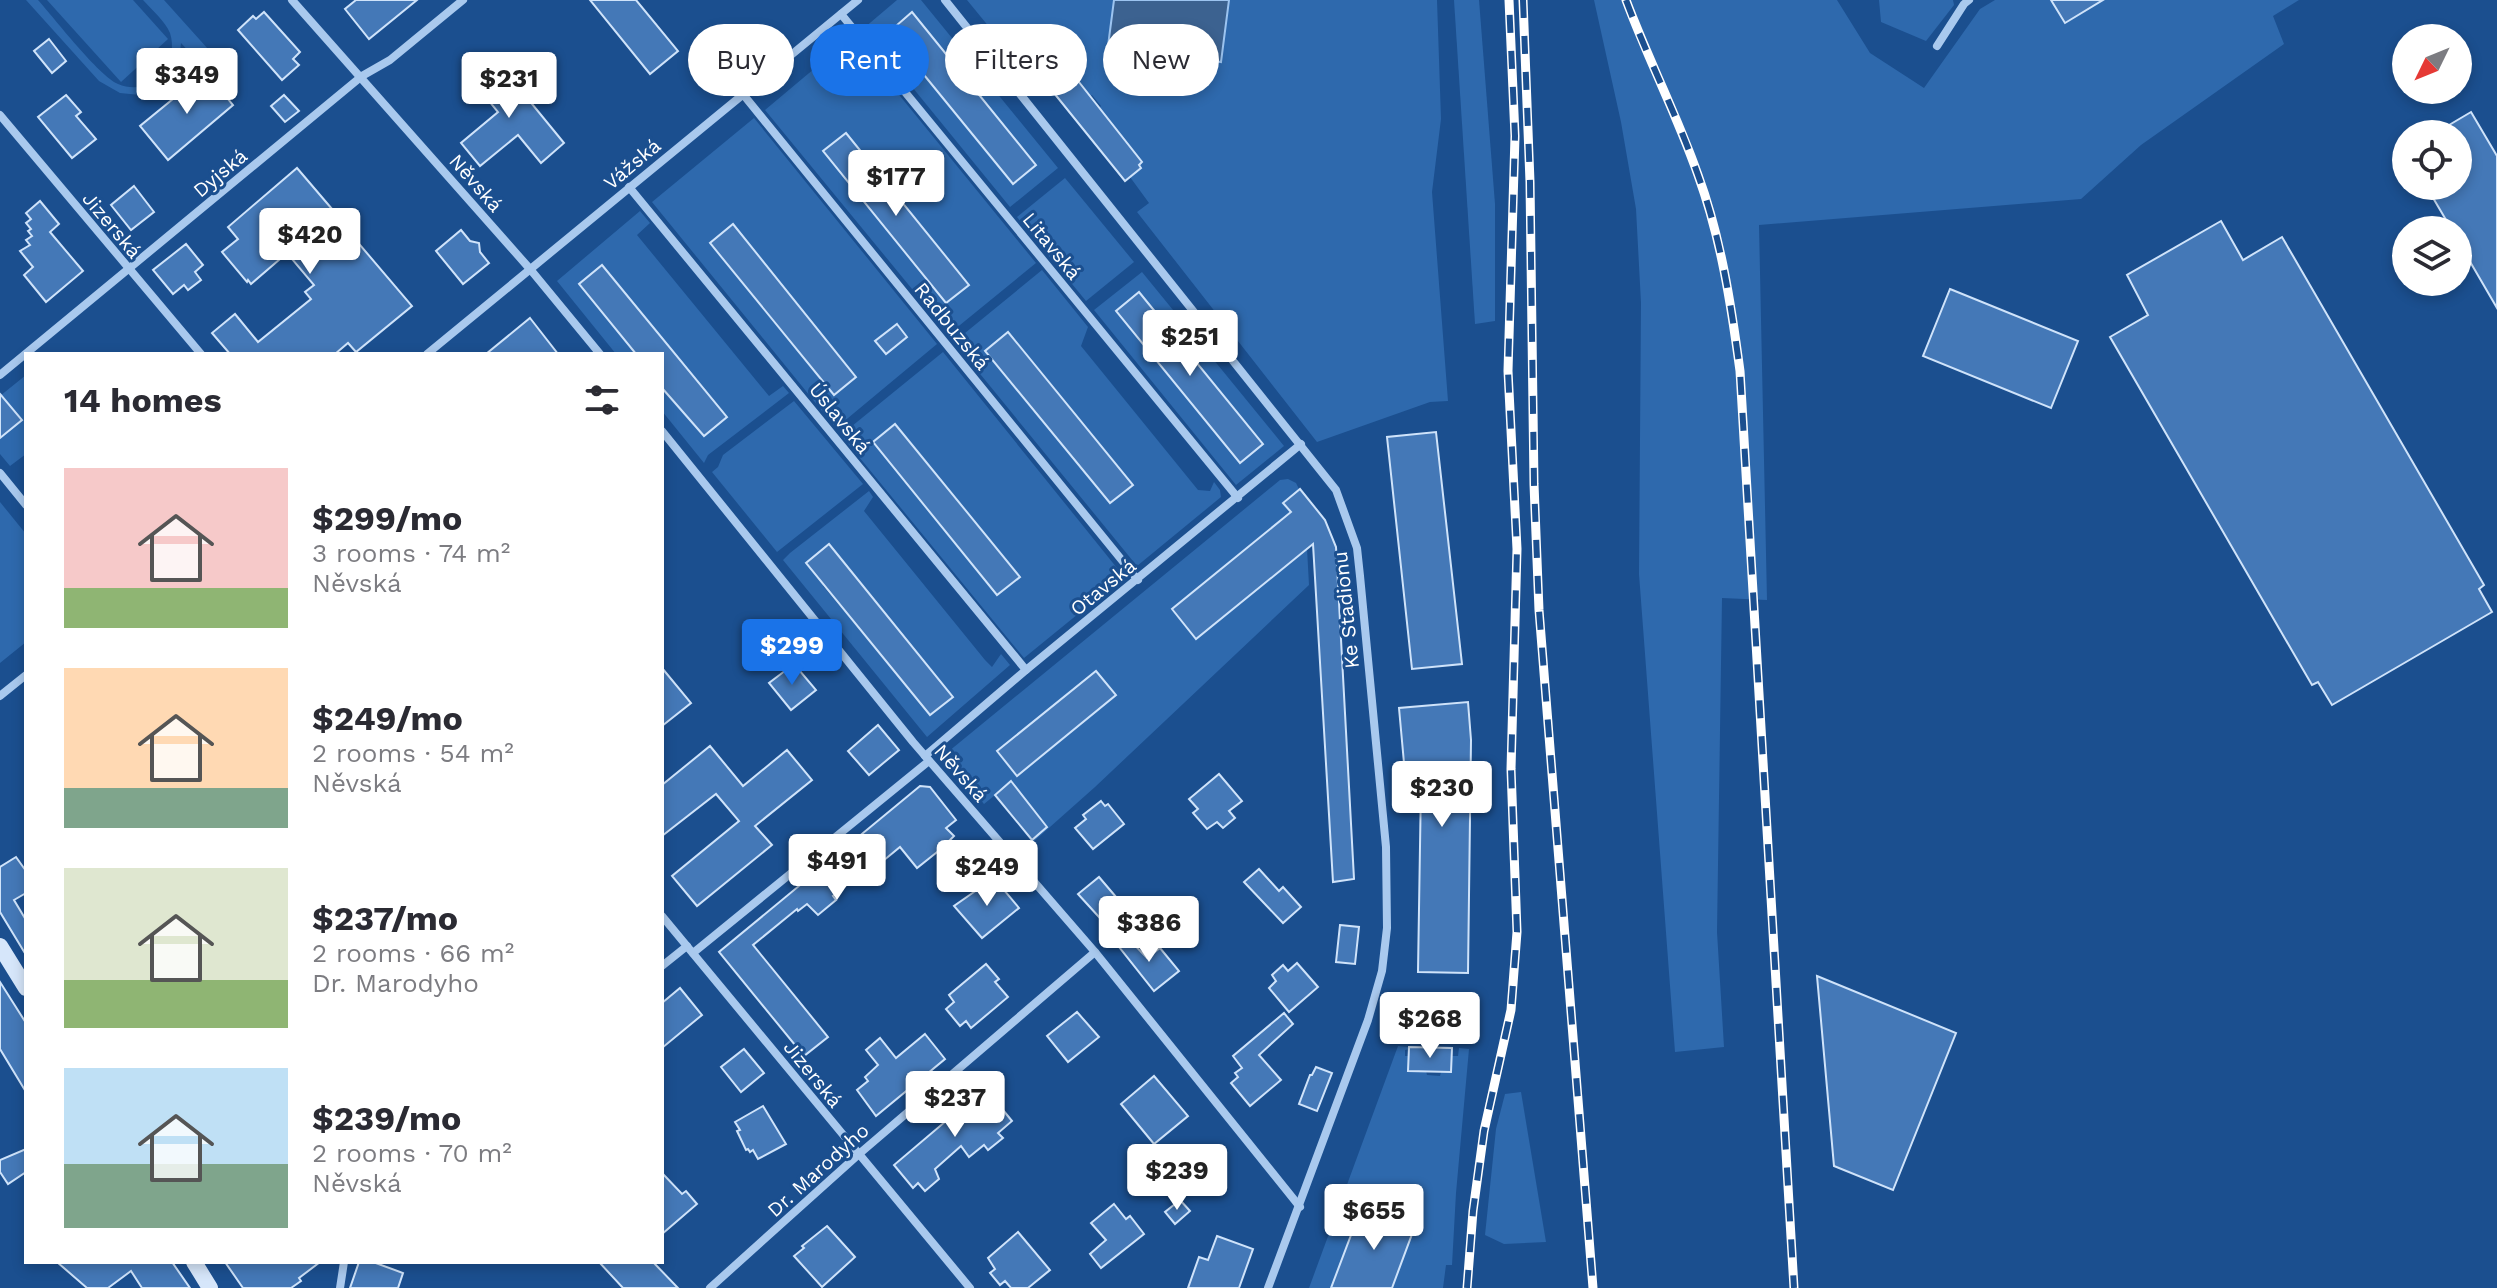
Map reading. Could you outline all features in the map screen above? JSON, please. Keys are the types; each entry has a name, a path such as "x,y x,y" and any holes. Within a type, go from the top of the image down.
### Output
{"street":[{"name":"Něvská","path":"292,0 530,269 598,352"},
{"name":"Dyjská","path":"28,352 362,76 390,60 463,0"},
{"name":"Vážská","path":"794,52 858,0"},
{"name":"Ke Stadionu","path":"945,0 1336,490 1357,548 1386,847 1388,902 1382,971 1368,1020 1268,1288"},
{"path":"1937,46 1966,1"},
{"name":"Litavská","path":"841,14 1238,498"},
{"name":"Vážská","path":"429,352 738,96"},
{"name":"Radbuzská","path":"744,96 1138,580"},
{"name":"Jizerská","path":"0,115 199,352"},
{"name":"Úslavská","path":"629,187 1026,670"},
{"name":"Dyjská","path":"0,375 24,355"},
{"name":"Něvská","path":"664,433 927,758 1095,952 1300,1207"},
{"name":"Otavská","path":"664,965 690,949 927,758 1026,670 1301,444"},
{"path":"0,473 24,503"},
{"path":"0,696 24,677"},
{"name":"Jizerská","path":"664,918 970,1288"},
{"path":"0,946 24,985"},
{"name":"Dr. Marodyho","path":"710,1288 859,1154 1095,952"},
{"path":"195,1264 210,1288"},
{"path":"340,1288 344,1264"}],"shaded area":[{"path":"26,0 38,0 89,59 118,84 130,87 152,82 167,66 171,56 170,33 143,0 164,0 217,59 205,69 181,43 179,63 170,79 160,88 140,95 120,93 99,81"},
{"path":"47,0 133,0 168,39 121,82"},
{"path":"897,0 921,0 945,29 945,72 929,43 929,24 919,24 912,12 898,24 869,24"},
{"path":"967,0 1437,0 1441,119 1432,192 1448,401 1430,402 1317,442 1137,212 1149,203 1130,177 1141,167 1118,130 1113,133 1096,111 1101,106 1092,95 1086,99 1084,96 1087,96 1087,24 987,24"},
{"path":"1114,0 1229,0 1221,62 1219,24 1111,24"},
{"path":"1454,0 1479,0 1495,204 1495,321 1475,324"},
{"path":"1594,0 1837,0 1870,53 1924,88 1980,9 1995,0 2299,0 2273,16 2284,44 2141,145 2081,199 1759,225 1767,600 1722,598 1717,932 1724,1047 1675,1052 1639,574 1641,303 1636,209 1621,122"},
{"path":"1879,0 1953,0 1954,5 1926,41 1881,22"},
{"path":"810,72 810,96 900,96 1036,263 949,334 765,110 782,96 794,96 794,86","holes":["846,133 969,284 947,303 823,151"]},
{"path":"929,81 995,162 958,96 999,96 1058,168 1010,207 919,96 929,96"},
{"path":"754,118 937,344 836,428 652,202","holes":["733,225 856,376 834,395 710,243","897,324 907,337 886,354 876,340"]},
{"path":"1065,178 1134,262 1086,301 1017,217"},
{"path":"640,211 650,223 637,235 769,396 783,386 789,393 708,455 704,463 664,413 664,387 727,416 602,265 579,284 634,352 614,352 557,281"},
{"path":"1042,270 1088,327 1081,346 1198,490 1210,491 1214,482 1221,497 1137,566 954,342","holes":["1008,332 1132,484 1110,503 1003,374"]},
{"path":"1142,272 1284,446 1236,485 1094,310","holes":["1139,292 1263,444 1241,463 1117,311"]},
{"path":"943,352 1121,573 1121,579 1024,658 841,435","holes":["895,424 1019,577 997,595 873,442"]},
{"path":"24,377 24,456 10,466 0,454 0,438 21,420 0,396"},
{"path":"794,401 863,484 777,552 712,472 723,455"},
{"path":"1288,479 1296,483 1299,489 1283,503 1306,530 1309,585 1023,851 1021,849 1047,826 1011,782 984,804 943,756 1280,480","holes":["1275,525 1300,555 1195,639 1172,609","1096,671 1116,695 1016,775 997,751"]},
{"path":"869,491 873,497 864,511 985,660 992,667 1001,654 1010,665 927,737 783,560","holes":["829,545 952,696 931,715 823,586"]},
{"path":"0,502 24,532 24,644 0,663"},
{"path":"1398,1046 1409,1047 1405,1050 1405,1056 1409,1056 1408,1071 1426,1071 1427,1075 1440,1076 1441,1072 1451,1072 1451,1056 1458,1056 1459,1048 1469,1049 1452,1265 1446,1265 1443,1288 1309,1288"},
{"path":"1521,1092 1546,1242 1504,1244 1485,1235 1496,1129 1505,1094"}],"building":[{"path":"356,0 417,0 369,39 345,9"},
{"path":"590,0 636,0 678,51 650,74"},
{"path":"2051,0 2103,0 2065,23"},
{"path":"264,12 300,52 293,59 299,65 282,80 238,30 253,16 256,19"},
{"path":"912,12 922,24 898,24"},
{"path":"929,33 945,53 945,96 980,96 1036,165 1013,184 929,81"},
{"path":"49,39 66,61 52,73 34,51"},
{"path":"496,60 564,143 541,163 518,135 480,166 461,143 498,112 472,80"},
{"path":"206,72 233,105 168,160 140,126"},
{"path":"1087,92 1142,162 1139,165 1141,168 1125,181 1056,96 1087,96"},
{"path":"66,95 81,112 76,116 96,139 72,158 38,117"},
{"path":"284,95 299,111 285,122 271,106"},
{"path":"2471,112 2497,156 2497,308 2472,265 2472,216 2444,216 2434,200 2472,200 2472,120 2458,120"},
{"path":"846,133 969,285 946,303 823,151"},
{"path":"297,168 412,306 356,352 348,343 337,352 228,352 212,333 235,314 258,342 311,299 305,292 314,285 287,253 251,284 247,282 222,252 238,239 228,227"},
{"path":"134,186 154,212 131,230 111,205"},
{"path":"40,201 59,224 50,232 83,271 46,302 24,275 33,267 20,251 30,245 26,240 32,236 26,223 31,219 26,213"},
{"path":"2221,221 2243,260 2282,237 2484,585 2479,589 2492,612 2332,705 2318,682 2312,685 2110,337 2148,315 2127,275"},
{"path":"733,224 856,377 834,395 710,243"},
{"path":"461,230 470,241 479,243 480,252 489,263 463,284 436,251"},
{"path":"186,244 203,265 195,272 201,280 188,290 184,285 173,294 153,270"},
{"path":"602,265 727,417 704,436 664,390 664,352 634,352 579,284"},
{"path":"1950,289 2078,341 2051,408 1923,356"},
{"path":"1139,292 1263,444 1240,463 1116,311"},
{"path":"530,318 556,352 488,352"},
{"path":"897,324 907,337 886,354 875,341"},
{"path":"1008,332 1133,485 1110,503 985,351"},
{"path":"0,394 22,420 0,438"},
{"path":"895,424 1020,577 997,595 873,442"},
{"path":"1436,432 1462,664 1412,669 1387,437"},
{"path":"1300,489 1325,520 1336,547 1354,879 1333,882 1313,544 1196,639 1172,609 1291,512 1283,503"},
{"path":"829,544 953,697 930,715 806,563"},
{"path":"794,664 816,690 791,710 769,683"},
{"path":"664,670 691,703 664,724"},
{"path":"1096,671 1116,695 1017,776 997,751"},
{"path":"1468,702 1471,740 1468,973 1418,972 1421,784 1406,785 1399,708"},
{"path":"878,725 899,750 869,775 848,751"},
{"path":"710,746 743,786 787,750 812,780 755,826 772,845 697,906 672,876 739,821 716,794 664,834 664,783"},
{"path":"1219,774 1242,801 1229,811 1235,818 1223,828 1217,822 1207,829 1193,813 1198,809 1189,799"},
{"path":"1011,781 1047,827 1032,840 995,795"},
{"path":"920,786 930,787 956,820 946,828 954,836 951,841 917,868 900,847 883,861 880,858 833,896 836,900 818,915 807,904 753,945 828,1037 804,1056 719,952"},
{"path":"1101,801 1105,806 1108,804 1124,824 1093,849 1075,828 1086,819 1083,815"},
{"path":"16,857 24,868 24,894 14,900 24,917 24,952 0,912 0,867"},
{"path":"1259,869 1279,891 1283,887 1301,907 1283,923 1244,882"},
{"path":"1099,877 1116,897 1109,903 1112,906 1099,917 1078,894"},
{"path":"994,878 1019,908 982,938 954,906"},
{"path":"1340,925 1359,927 1355,964 1336,962"},
{"path":"1125,935 1147,958 1160,948 1179,971 1154,991 1116,943"},
{"path":"1297,963 1318,987 1289,1012 1269,988 1276,981 1272,975 1283,965 1288,971"},
{"path":"986,964 999,979 995,982 1008,997 971,1028 966,1021 960,1026 946,1009 954,1002 949,995"},
{"path":"1817,976 1956,1033 1893,1190 1834,1166"},
{"path":"0,982 24,1020 24,1089 0,1049"},
{"path":"680,988 702,1015 664,1046 664,1001"},
{"path":"1077,1012 1099,1037 1068,1062 1047,1036"},
{"path":"1284,1013 1293,1024 1259,1055 1281,1080 1250,1106 1231,1083 1238,1077 1235,1073 1242,1068 1233,1056"},
{"path":"925,1034 945,1059 876,1116 857,1090 868,1081 865,1077 878,1065 866,1050 880,1038 896,1058"},
{"path":"1409,1047 1452,1048 1451,1072 1408,1071"},
{"path":"744,1049 764,1073 741,1092 721,1067"},
{"path":"1316,1067 1332,1073 1317,1111 1299,1104"},
{"path":"1154,1076 1188,1116 1154,1144 1121,1104"},
{"path":"985,1088 1012,1121 998,1133 1003,1138 988,1150 984,1145 969,1157 961,1146 935,1169 939,1179 925,1191 918,1183 913,1188 894,1165"},
{"path":"763,1106 786,1144 758,1159 753,1150 746,1150 735,1122"},
{"path":"24,1150 24,1173 8,1184 0,1172 0,1160"},
{"path":"664,1175 682,1194 686,1191 697,1204 664,1232"},
{"path":"1180,1200 1190,1211 1175,1224 1165,1212"},
{"path":"1114,1204 1126,1219 1130,1216 1144,1234 1101,1268 1090,1254 1106,1240 1091,1223"},
{"path":"1362,1206 1415,1226 1392,1288 1331,1288"},
{"path":"827,1226 855,1257 822,1287 794,1256"},
{"path":"1018,1232 1050,1270 1028,1288 1011,1288 1005,1281 1000,1285 990,1273 995,1269 988,1258"},
{"path":"1217,1236 1253,1249 1239,1288 1188,1288 1199,1257 1208,1260"},
{"path":"59,1264 173,1264 190,1288 142,1288 131,1271 108,1288 87,1288"},
{"path":"226,1264 317,1264 291,1288 243,1288"},
{"path":"358,1264 378,1264 403,1273 398,1288 350,1288"},
{"path":"601,1264 655,1264 678,1288 623,1288"}],"railway":[{"path":"1467,1288 1484,1131 1511,1010 1517,932 1511,769 1517,549 1508,371 1515,136 1509,0"},
{"path":"1523,0 1539,610 1593,1288"},
{"path":"1626,0 1706,199 1724,272 1740,371 1794,1288"}]}
